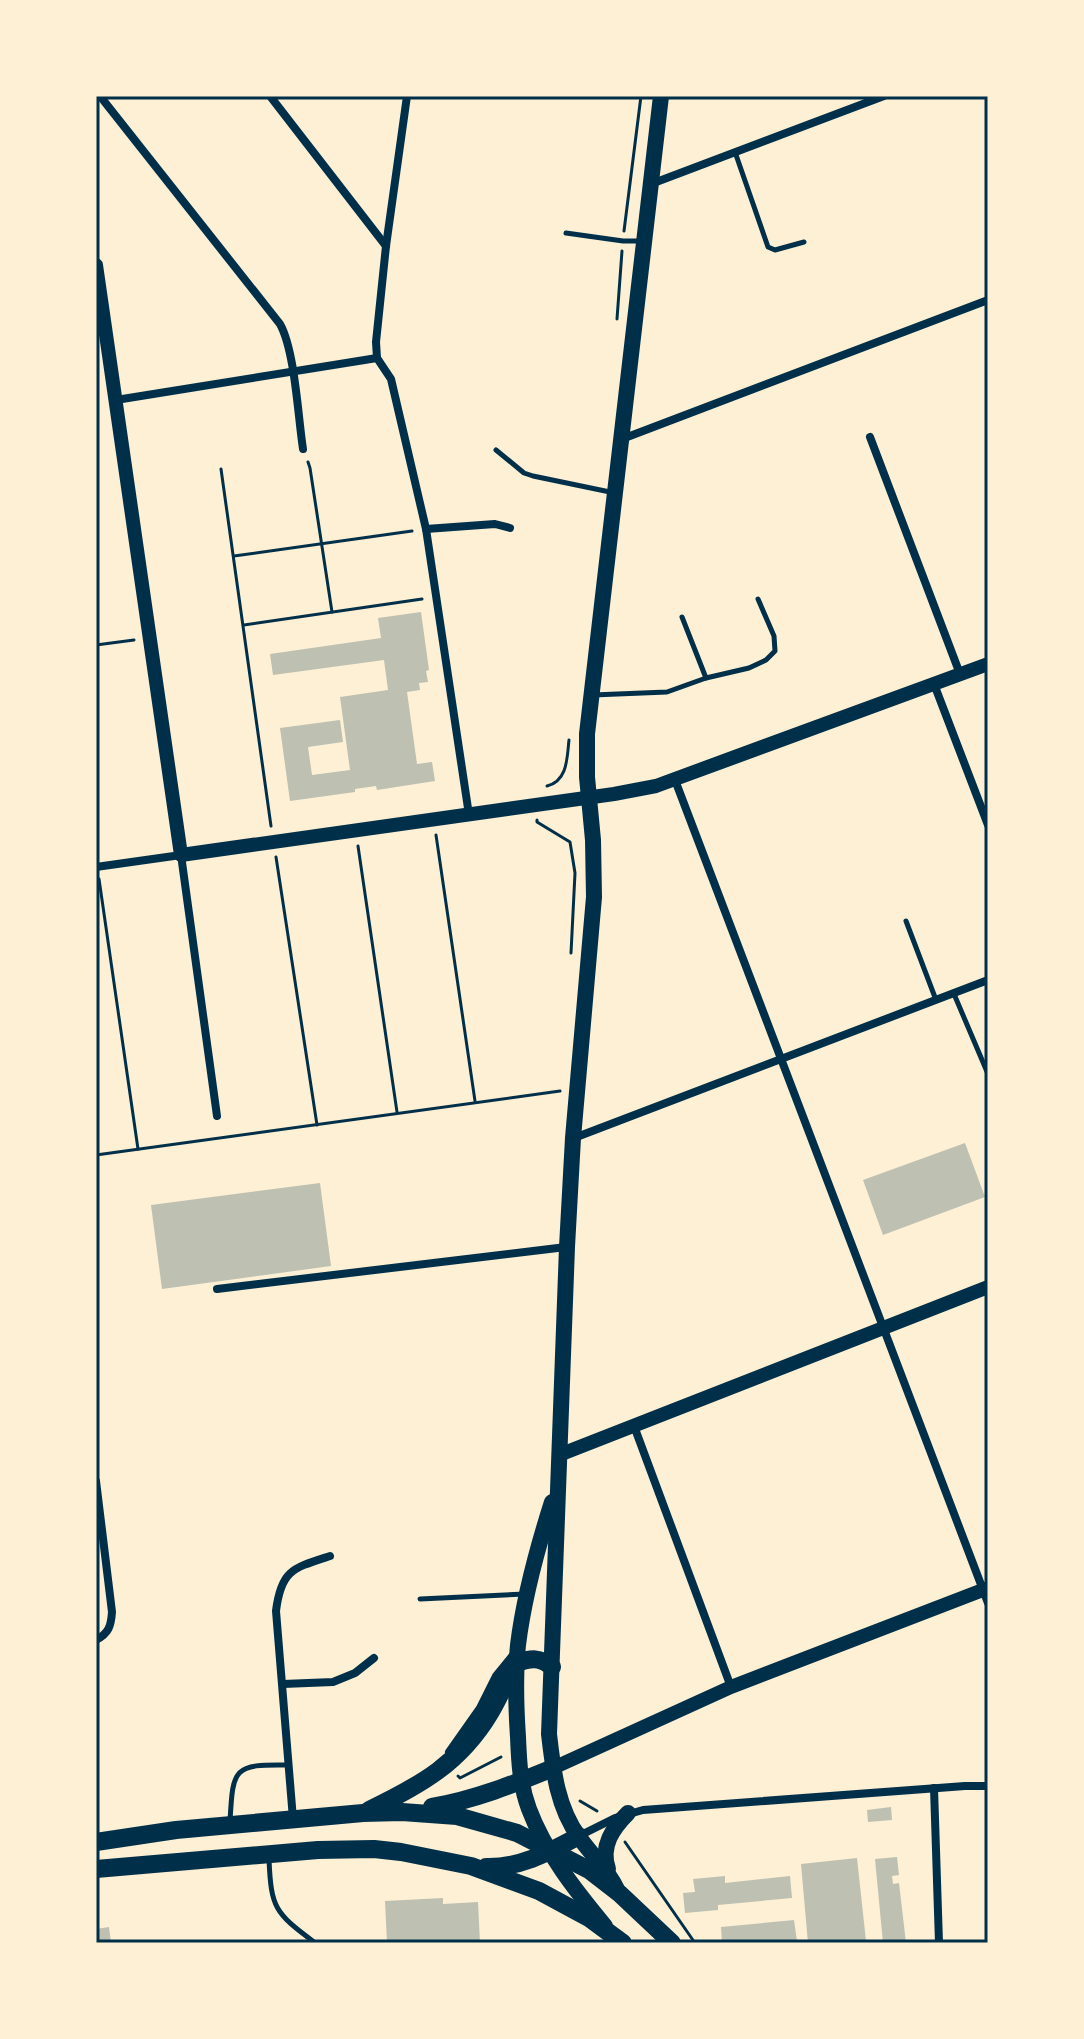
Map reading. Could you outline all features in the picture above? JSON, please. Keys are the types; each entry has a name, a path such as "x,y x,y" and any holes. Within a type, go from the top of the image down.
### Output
{"main road":[{"path":"610,1874 579,1836 561,1799 549,1734 567,1247 573,1138 594,897 587,734 661,96"},
{"path":"558,1482 526,1594 517,1657 520,1782 550,1851 583,1898 619,1940"},
{"path":"517,1657 536,1658 552,1667"},
{"path":"363,1813 419,1785 446,1766 483,1724 517,1657"},
{"path":"402,1812 452,1804 553,1768"},
{"path":"96,1842 293,1815 402,1812 457,1816 517,1833 589,1870 620,1894 672,1943"},
{"path":"620,1894 605,1863 606,1847 617,1824 628,1813"},
{"path":"471,1866 517,1865 579,1836"},
{"path":"98,1869 318,1850 374,1849 471,1866 506,1878 550,1896 589,1918 619,1940"}],"street":[{"path":"100,96 280,324 293,372 303,449"},
{"path":"270,96 279,101 386,246"},
{"path":"407,96 386,246 377,358 391,379 426,529 469,815"},
{"path":"651,184 884,96"},
{"path":"96,265 217,1116"},
{"path":"621,439 988,300"},
{"path":"116,400 377,358"},
{"path":"870,437 960,674"},
{"path":"426,529 495,524 510,528"},
{"path":"97,867 625,792 675,780 988,664"},
{"path":"934,684 988,825"},
{"path":"553,1768 731,1687 986,1594 675,780"},
{"path":"573,1138 988,980"},
{"path":"217,1289 567,1247"},
{"path":"559,1455 988,1287"},
{"path":"634,1426 731,1687"},
{"path":"96,1481 112,1612 111,1627 96,1640"},
{"path":"330,1556 302,1565 287,1576 279,1589 276,1611 293,1815 351,1807 402,1788 430,1769 468,1727 496,1676 517,1657"},
{"path":"283,1684 333,1682 355,1673 374,1658"},
{"path":"579,1836 628,1813 643,1810 988,1786"},
{"path":"934,1788 939,1943"}],"lane":[{"path":"735,152 768,247 775,250 804,242"},
{"path":"566,233 645,241"},
{"path":"496,450 524,473 615,493"},
{"path":"592,695 667,692 766,660 775,651 774,636 758,599"},
{"path":"682,617 706,678"},
{"path":"906,921 936,1000"},
{"path":"953,993 988,1074"},
{"path":"420,1599 526,1594"},
{"path":"230,1825 237,1773 255,1765 289,1765"},
{"path":"269,1854 270,1884 278,1910 285,1920 314,1942"}],"path":[{"path":"303,449 310,468 332,612"},
{"path":"221,469 272,842 279,870 317,1125"},
{"path":"234,556 426,529"},
{"path":"244,625 437,596"},
{"path":"96,645 150,637"},
{"path":"434,819 476,1102"},
{"path":"356,830 397,1113"},
{"path":"97,867 138,1149"},
{"path":"96,1155 578,1087"},
{"path":"446,1766 460,1778 500,1757 519,1756"}],"building":[{"path":"421,612 428,682 419,683 420,690 407,692 417,764 432,762 435,781 377,790 376,786 290,801 280,728 340,720 343,742 308,747 312,775 350,770 340,697 388,690 384,660 273,675 270,654 381,638 378,618"},
{"path":"965,1143 985,1197 883,1235 863,1180"},
{"path":"320,1183 331,1266 162,1289 151,1205"},
{"path":"891,1807 892,1820 868,1822 867,1810"},
{"path":"897,1857 899,1875 892,1876 893,1884 899,1883 906,1943 883,1943 875,1859"},
{"path":"857,1858 866,1941 808,1943 801,1864"},
{"path":"725,1876 725,1883 790,1876 792,1898 718,1905 718,1910 685,1913 683,1893 695,1892 693,1879"},
{"path":"443,1898 443,1904 478,1902 480,1943 387,1943 385,1901"},
{"path":"794,1920 797,1941 722,1943 721,1927"},
{"path":"109,1927 111,1943 96,1943 96,1929"}]}
